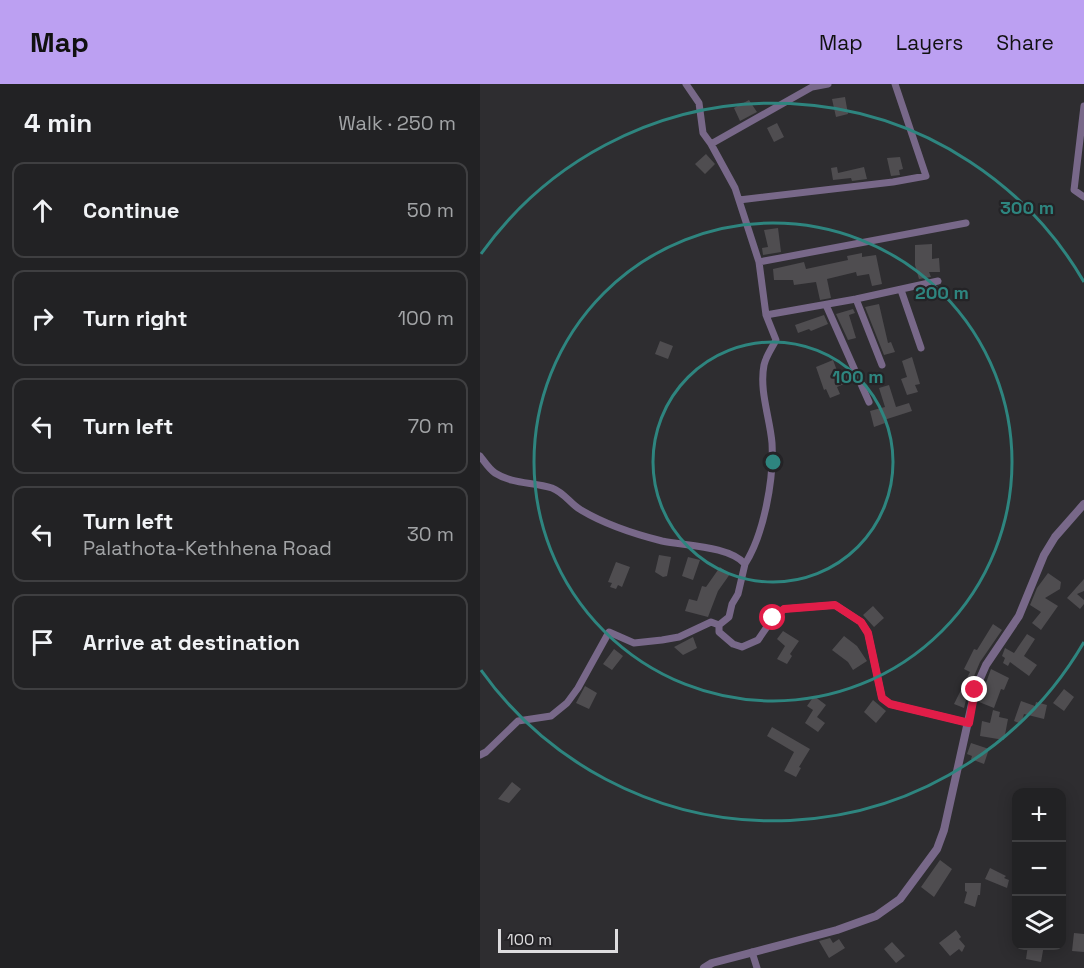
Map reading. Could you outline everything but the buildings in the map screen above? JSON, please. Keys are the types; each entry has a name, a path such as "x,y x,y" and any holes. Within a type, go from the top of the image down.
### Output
{"street":[{"path":"686,84 699,103 703,133 735,188 759,262 766,315 776,340 764,363 763,381 772,443 772,464 763,524 753,552 745,564 738,594 732,604 729,617 719,625"},
{"path":"711,144 812,87 828,84"},
{"path":"739,200 926,176 895,84"},
{"path":"1084,106 1074,190 1084,197"},
{"path":"759,262 966,222"},
{"path":"766,315 826,305 938,281"},
{"path":"901,290 921,348"},
{"path":"856,299 882,364"},
{"path":"826,305 869,402"},
{"path":"480,456 494,472 516,482 538,484 554,489 563,494 578,509 616,527 663,541 726,552 740,558 745,564"},
{"path":"704,968 712,963 876,916 900,899 937,849 944,830 972,702 982,673 1018,616 1044,555 1055,537 1084,504"},
{"path":"719,625 719,632 733,644 742,647 758,639 773,618 784,609 835,605 861,622 868,633 882,698 890,704 969,723"},
{"path":"480,755 518,721 550,716 567,703 578,688 609,632 634,643 679,637 711,622 719,625"},
{"path":"752,952 757,968"}],"route":[{"path":"773,618 784,609 835,605 861,622 868,633 882,698 890,704 969,723 975,690"}]}
